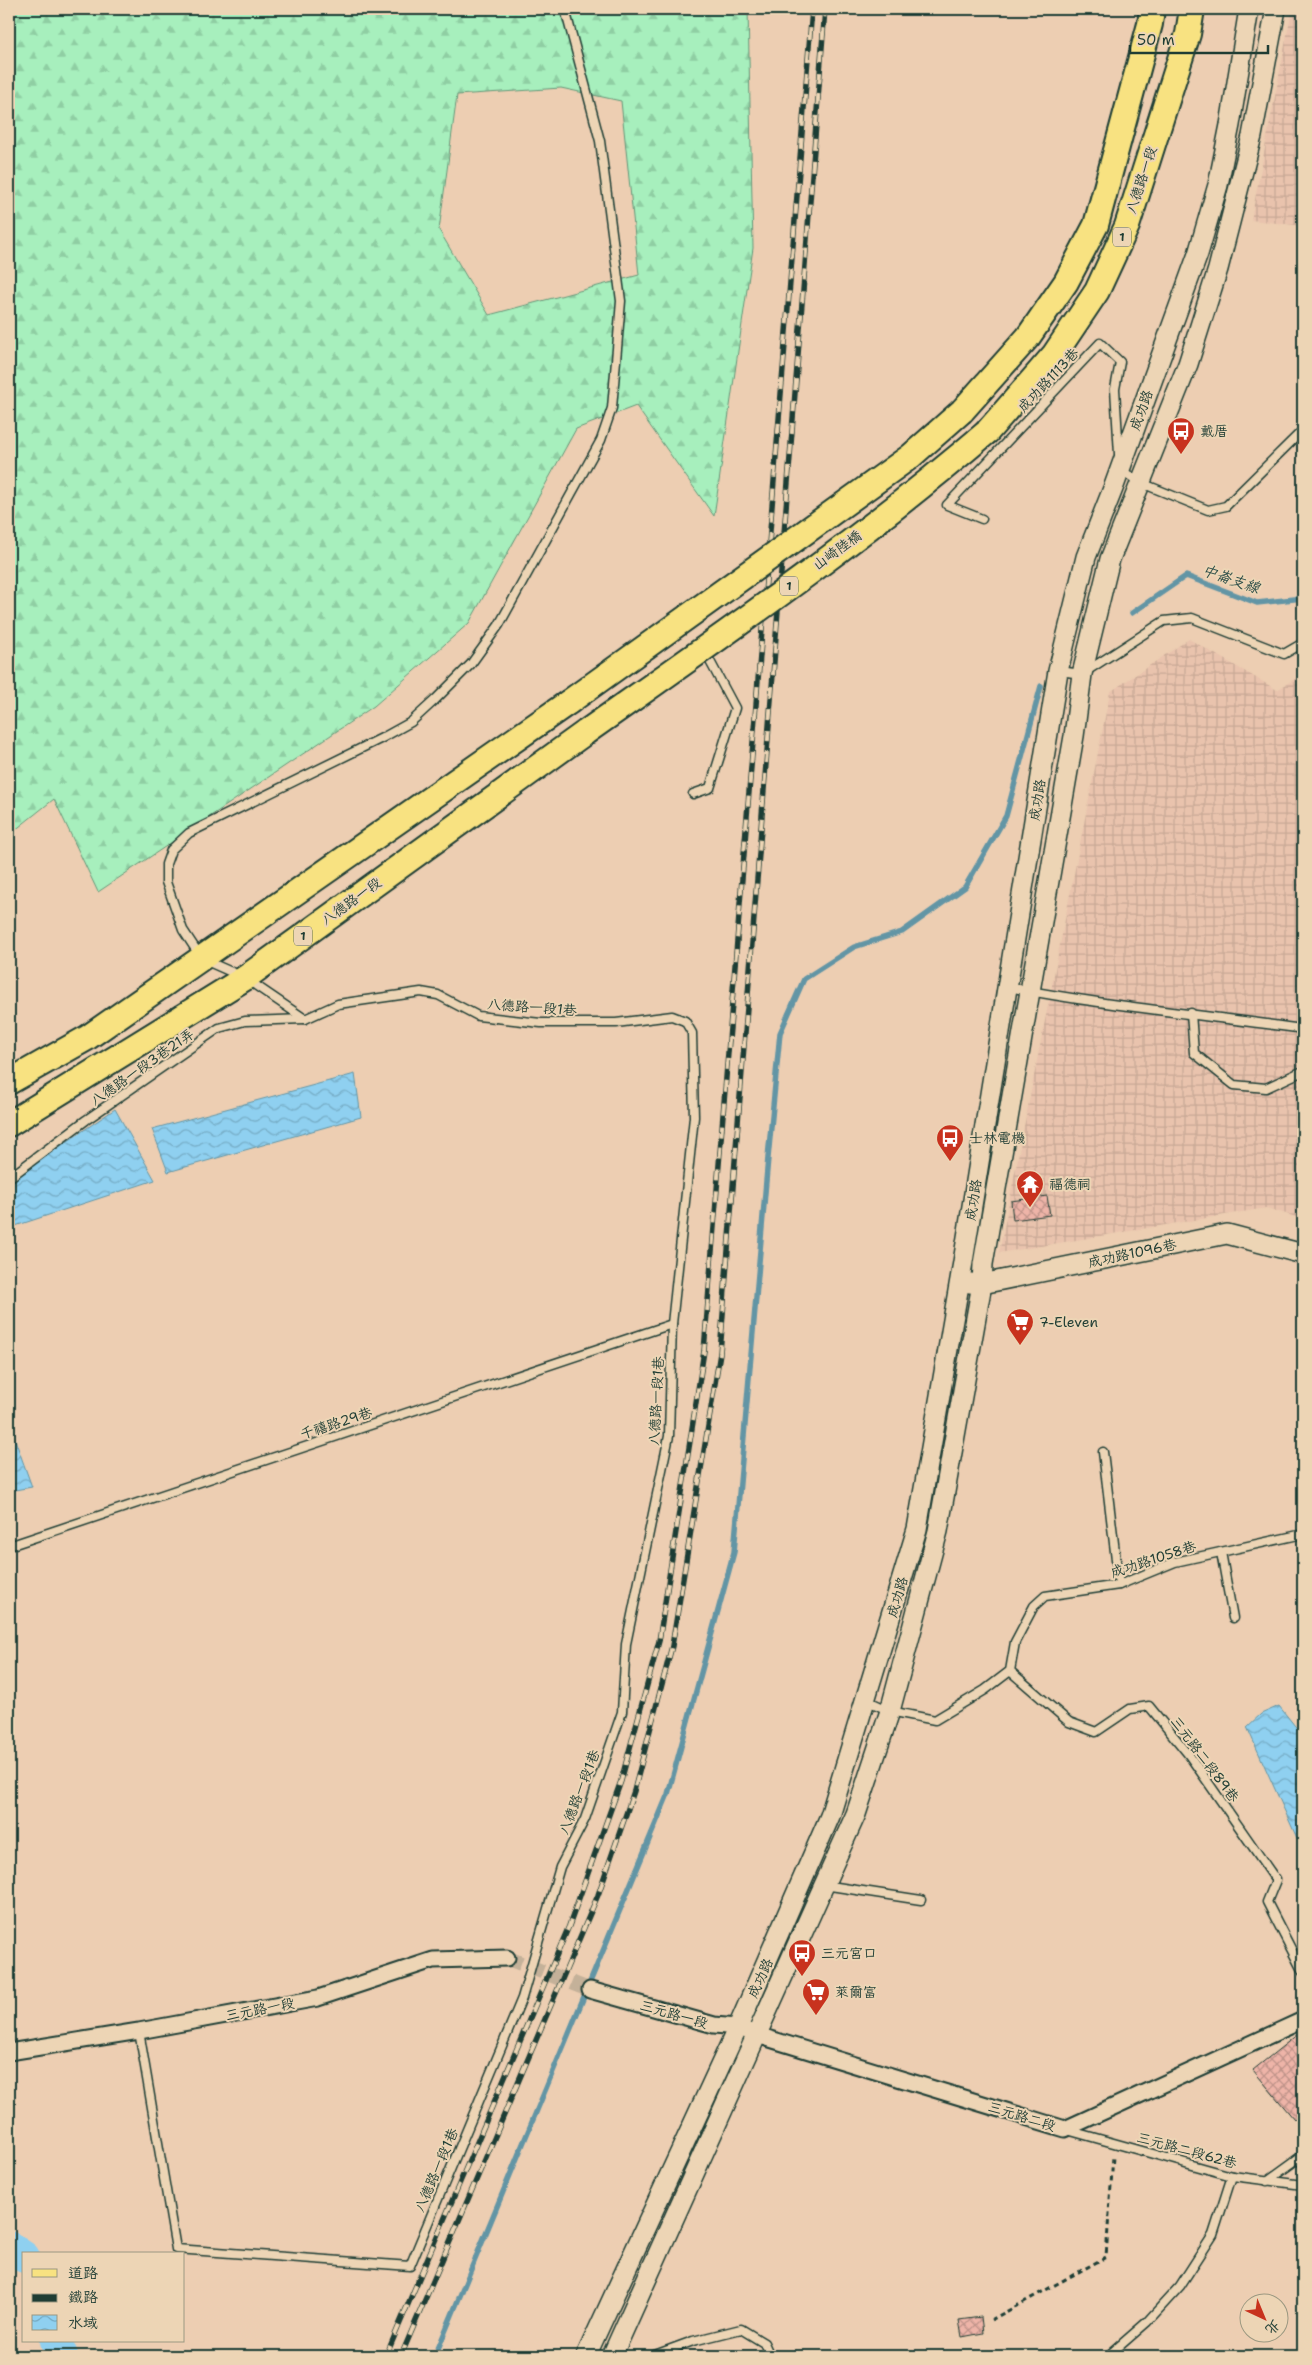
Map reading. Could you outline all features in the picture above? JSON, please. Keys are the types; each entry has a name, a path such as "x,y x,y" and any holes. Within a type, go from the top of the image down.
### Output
{"main road":[{"name":"1","path":"9,1082 88,1038 569,702 911,456 962,411 1028,337 1066,282 1096,225 1152,9"},
{"name":"八德路一段","path":"987,432 1054,355 1097,290 1127,226 1188,34 1192,9"},
{"name":"山崎陸橋","path":"586,732 704,649 925,486 987,432"},
{"name":"八德路一段","path":"9,1124 246,978 586,732"}],"street":[{"name":"成功路","path":"586,2356 738,2027 830,1816 916,1529 960,1283 1058,671 1086,557 1120,470 1201,246 1218,185 1249,9"},
{"name":"成功路","path":"612,2356 856,1814 890,1711 938,1531 982,1284 983,1264 1074,736 1082,674 1110,559 1139,482 1188,364 1218,269 1252,136 1276,9"},
{"name":"成功路1096巷","path":"960,1283 982,1284 1227,1234 1303,1254"},
{"name":"三元路一段","path":"9,2052 139,2031 318,1998 433,1960 508,1958"},
{"name":"三元路一段","path":"590,1990 714,2025 738,2027 757,2035"},
{"name":"三元路二段","path":"757,2035 1065,2129 1303,2020"}],"lane":[{"path":"305,1019 246,978 202,959 183,930 166,882 166,864 171,850 189,833 411,722 435,700 471,664 500,625 601,440 613,400 621,300 600,141 565,9"},
{"name":"成功路1113巷","path":"982,518 946,505 1100,343 1120,362 1115,389 1120,470"},
{"path":"1120,470 1139,482 1208,510 1226,506 1303,430"},
{"path":"1058,671 1082,674 1164,621 1192,618 1284,654 1303,643"},
{"path":"693,794 710,788 735,708 704,649"},
{"path":"1006,987 1121,1007 1191,1013 1303,1029"},
{"name":"八德路一段1巷","path":"139,2031 176,2249 410,2266 522,1998 560,1867 585,1819 622,1712 626,1644 669,1436 672,1324 694,1117 692,1033 685,1021 672,1016 616,1023 541,1023 478,1016 438,995 421,992 338,1004 305,1019"},
{"path":"1191,1013 1194,1053 1234,1085 1266,1088 1303,1071"},
{"name":"八德路一段3巷21弄","path":"9,1178 86,1120 219,1028 245,1021 305,1019"},
{"name":"千禧路29巷","path":"9,1546 672,1324"},
{"path":"1102,1452 1119,1585"},
{"name":"成功路1058巷","path":"1010,1671 1015,1642 1034,1606 1045,1596 1119,1585 1175,1562 1303,1534"},
{"path":"1221,1552 1233,1618"},
{"path":"866,1700 890,1711 935,1720 985,1690 1010,1671"},
{"name":"三元路二段89巷","path":"1010,1671 1069,1722 1096,1732 1130,1709 1149,1706 1189,1754 1276,1880 1267,1902 1303,1972"},
{"path":"824,1885 920,1900"},
{"name":"三元路二段62巷","path":"1065,2129 1232,2176 1303,2185"},
{"path":"1267,2181 1303,2155"},
{"path":"1108,2356 1147,2322 1180,2286 1213,2235 1232,2176"},
{"path":"652,2356 693,2340 741,2328 764,2343 770,2356"}],"path":[{"path":"991,2320 1106,2257 1114,2143"}],"shaded area":[{"path":"1292,9 1303,9 1303,226 1251,220"},
{"path":"1189,639 1277,690 1303,674 1303,1219 1266,1208 999,1253 1110,692"}],"green space":[{"path":"9,9 748,9 753,248 714,516 636,406 576,429 469,623 374,706 98,892 54,799 9,835","holes":["561,88 621,101 639,275 489,315 439,230 457,95"]}],"water":[{"path":"355,1074 361,1117 168,1172 152,1129"},
{"path":"115,1109 155,1180 9,1228 9,1181"},
{"path":"9,1423 32,1487 9,1491"},
{"path":"1279,1706 1303,1736 1303,1843 1301,1847 1247,1727 1261,1714"}],"building":[{"name":"福德祠","path":"1047,1196 1050,1215 1013,1220 1011,1201"},
{"path":"1303,2030 1303,2111 1294,2119 1253,2070"},
{"path":"981,2317 983,2333 962,2337 959,2320"}],"waterway":[{"name":"中崙支線","path":"1132,613 1186,576 1257,603 1303,598"},
{"path":"435,2356 668,1794 734,1552 780,1033 804,979 854,947 902,932 965,887 1006,816 1041,686"},
{"path":"9,2247 22,2256"},
{"path":"56,2342 62,2356"}],"tunnel":[{"path":"507,1958 590,1990"}],"railway":[{"path":"386,2356 569,1926 621,1781 659,1641 704,1351 812,9"},
{"path":"401,2356 598,1895 634,1791 672,1646 720,1353 825,9"}],"place":[{"name":"戴厝","path":"1181,455"},
{"name":"士林電機","path":"950,1162"},
{"name":"福德祠","path":"1030,1208"},
{"name":"7-Eleven","path":"1020,1346"},
{"name":"三元宮口","path":"802,1977"},
{"name":"萊爾富","path":"816,2016"}]}
